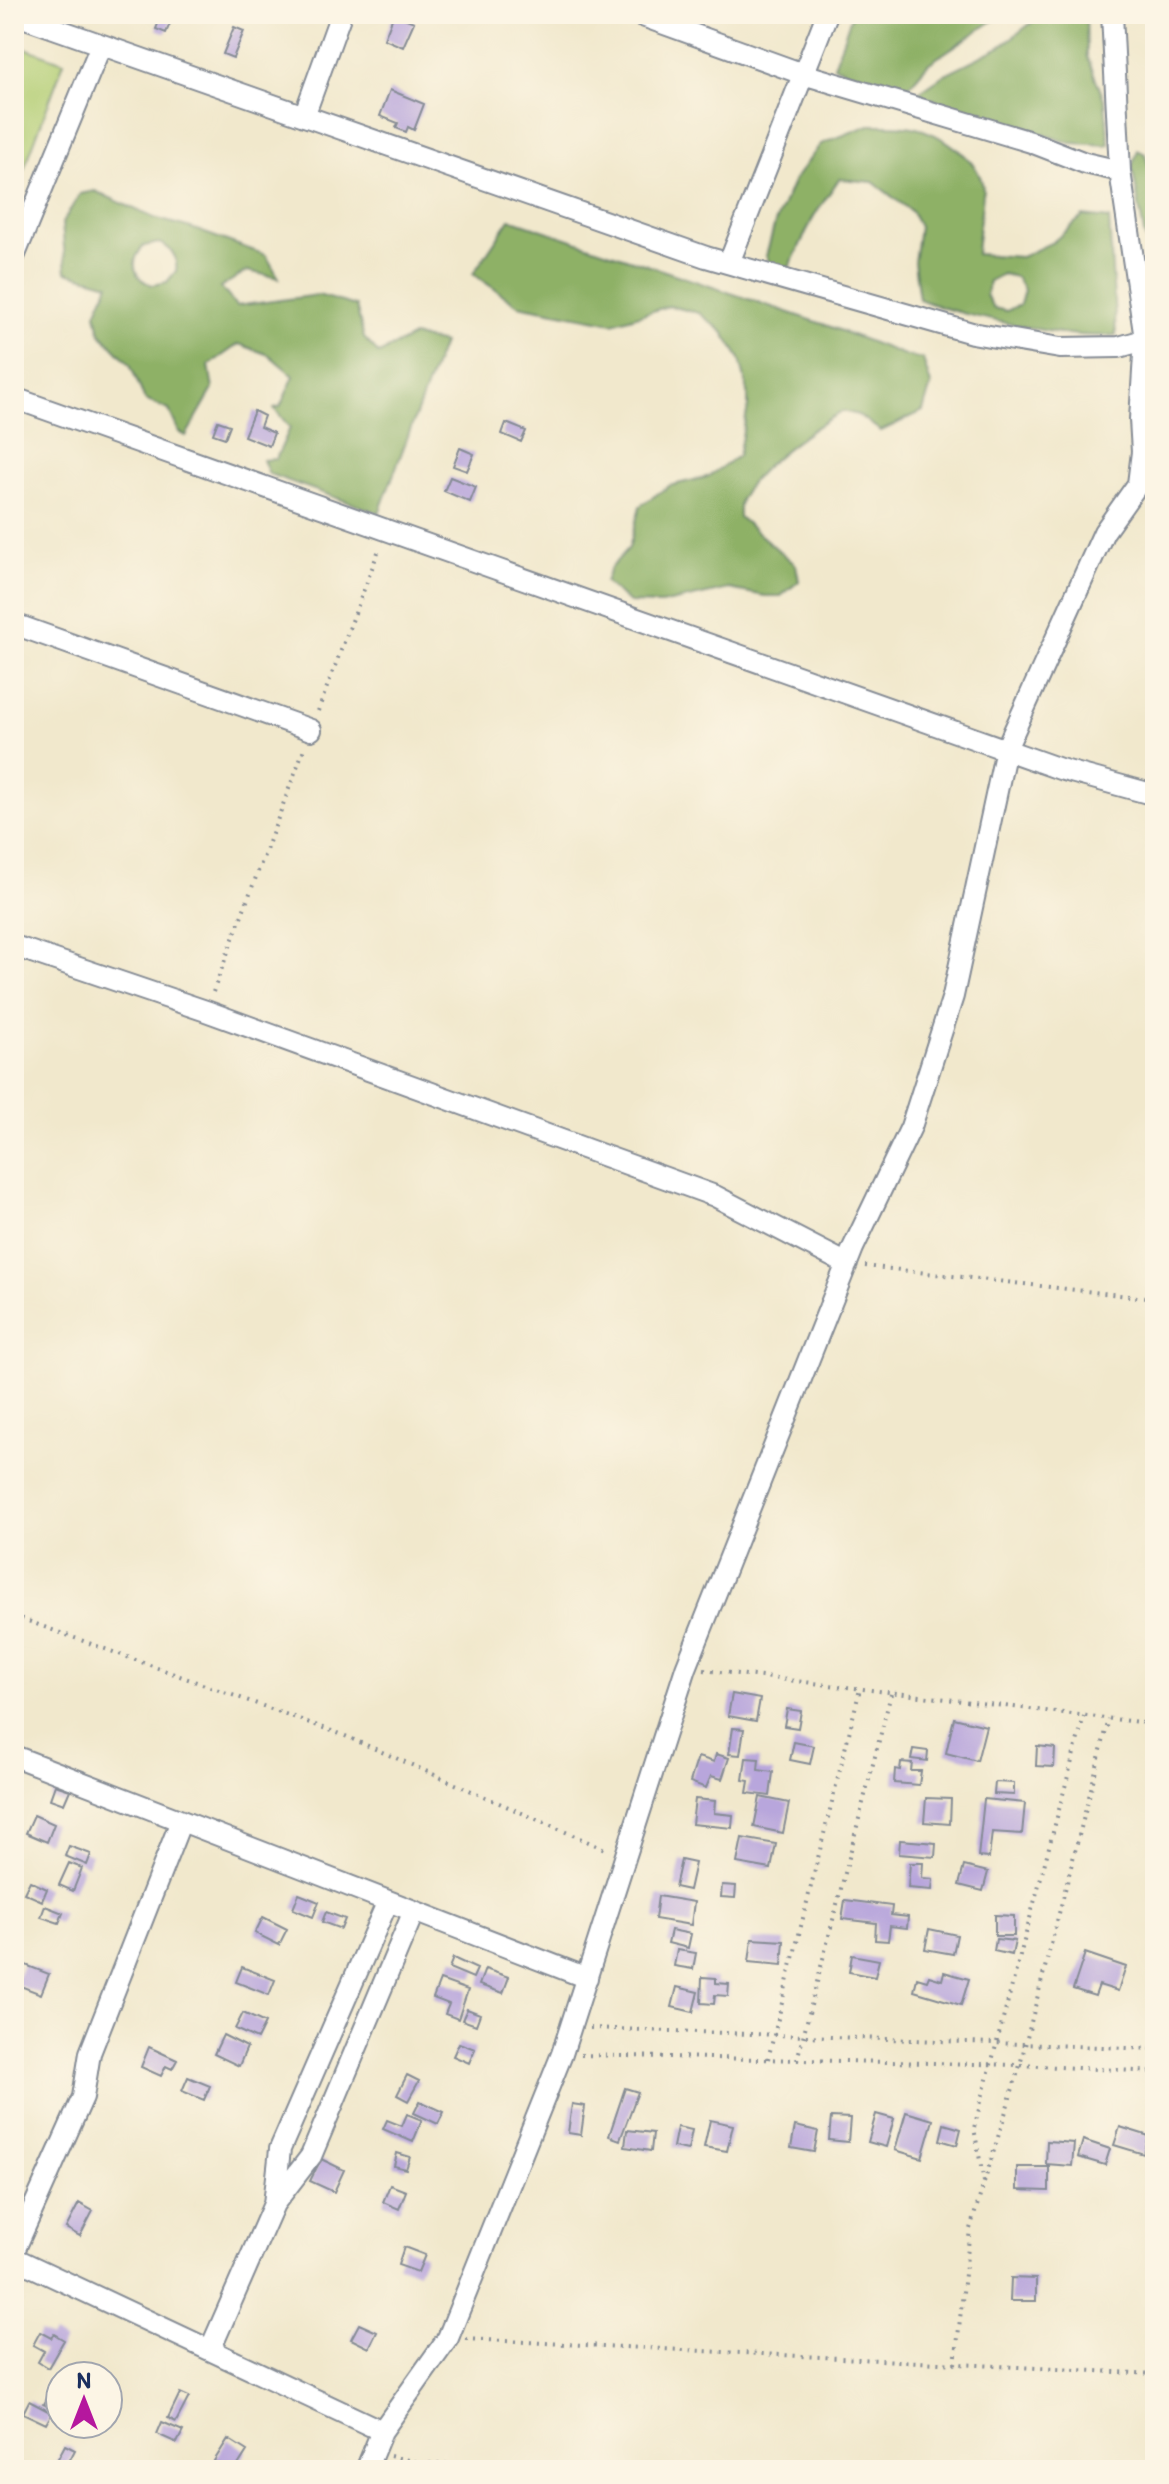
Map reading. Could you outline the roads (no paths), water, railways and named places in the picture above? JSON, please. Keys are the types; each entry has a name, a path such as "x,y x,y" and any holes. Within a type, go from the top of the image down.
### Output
{"street":[{"path":"14,14 729,263 972,333 1060,348 1119,347 1150,338"},
{"path":"304,116 341,14"},
{"path":"637,14 803,74 1031,142 1085,163 1120,171"},
{"path":"729,263 827,14"},
{"path":"370,2461 382,2431 448,2338 562,2054 686,1668 847,1264 911,1127 953,996 1006,749 1104,532 1138,484 1150,338 1120,171 1112,14"},
{"path":"14,257 101,45"},
{"path":"14,398 1060,769 1155,795"},
{"path":"14,624 311,730"},
{"path":"14,946 206,1011 715,1196 847,1264"},
{"path":"14,1756 587,1978"},
{"path":"14,2251 83,2097 90,2053 181,1821"},
{"path":"274,2204 280,2149 388,1901"},
{"path":"210,2350 274,2204 311,2156 414,1911"},
{"path":"14,2258 382,2431"}]}
